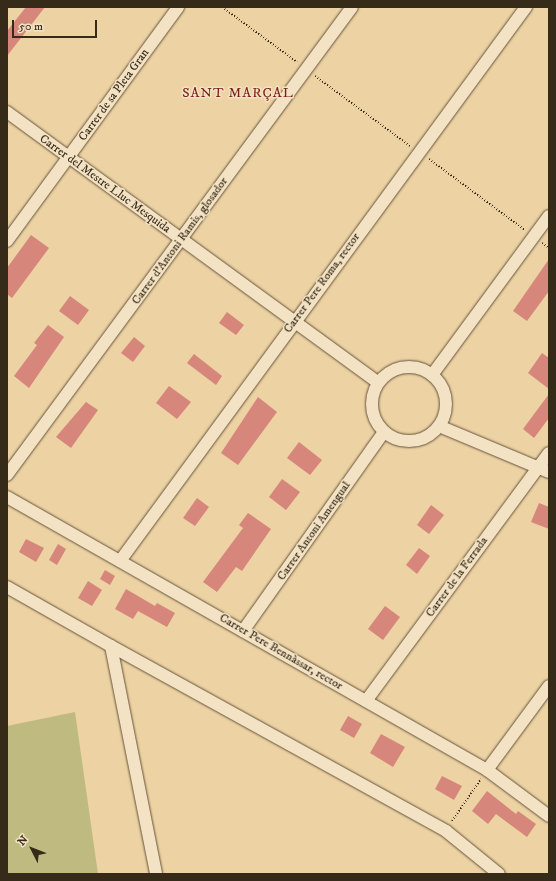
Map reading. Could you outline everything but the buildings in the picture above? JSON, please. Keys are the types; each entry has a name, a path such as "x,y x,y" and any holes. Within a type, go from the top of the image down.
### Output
{"street":[{"name":"Carrer de sa Pleta Gran","path":"7,241 178,7"},
{"name":"Carrer d'Antoni Ramis, glosador","path":"7,475 352,7"},
{"name":"Carrer Pere Roma, rector","path":"120,561 293,322 526,7"},
{"name":"Carrer del Mestre Lluc Mesquida","path":"7,112 378,383"},
{"path":"432,375 549,216"},
{"path":"409,367 421,369 432,375 442,388 446,405 439,426 430,435 412,441 394,438 384,432 375,419 371,403 378,383 392,372 409,367"},
{"path":"439,426 543,470"},
{"name":"Carrer Antoni Amengual","path":"243,631 384,432"},
{"name":"Carrer de la Ferrada","path":"366,701 543,470 549,452"},
{"name":"Carrer Pere Bennàssar, rector","path":"7,497 487,770 549,816"},
{"path":"7,587 446,831 499,874"},
{"path":"111,646 156,874"},
{"path":"487,770 549,686"}],"path":[{"path":"222,7 301,65"},
{"path":"313,74 414,149"},
{"path":"425,156 526,232"},
{"path":"539,241 549,248"},
{"path":"446,831 487,770"}],"shaded area":[{"path":"75,712 98,874 7,874 7,726"}],"district":[{"name":"SANT MARÇAL","path":"238,93"}]}
